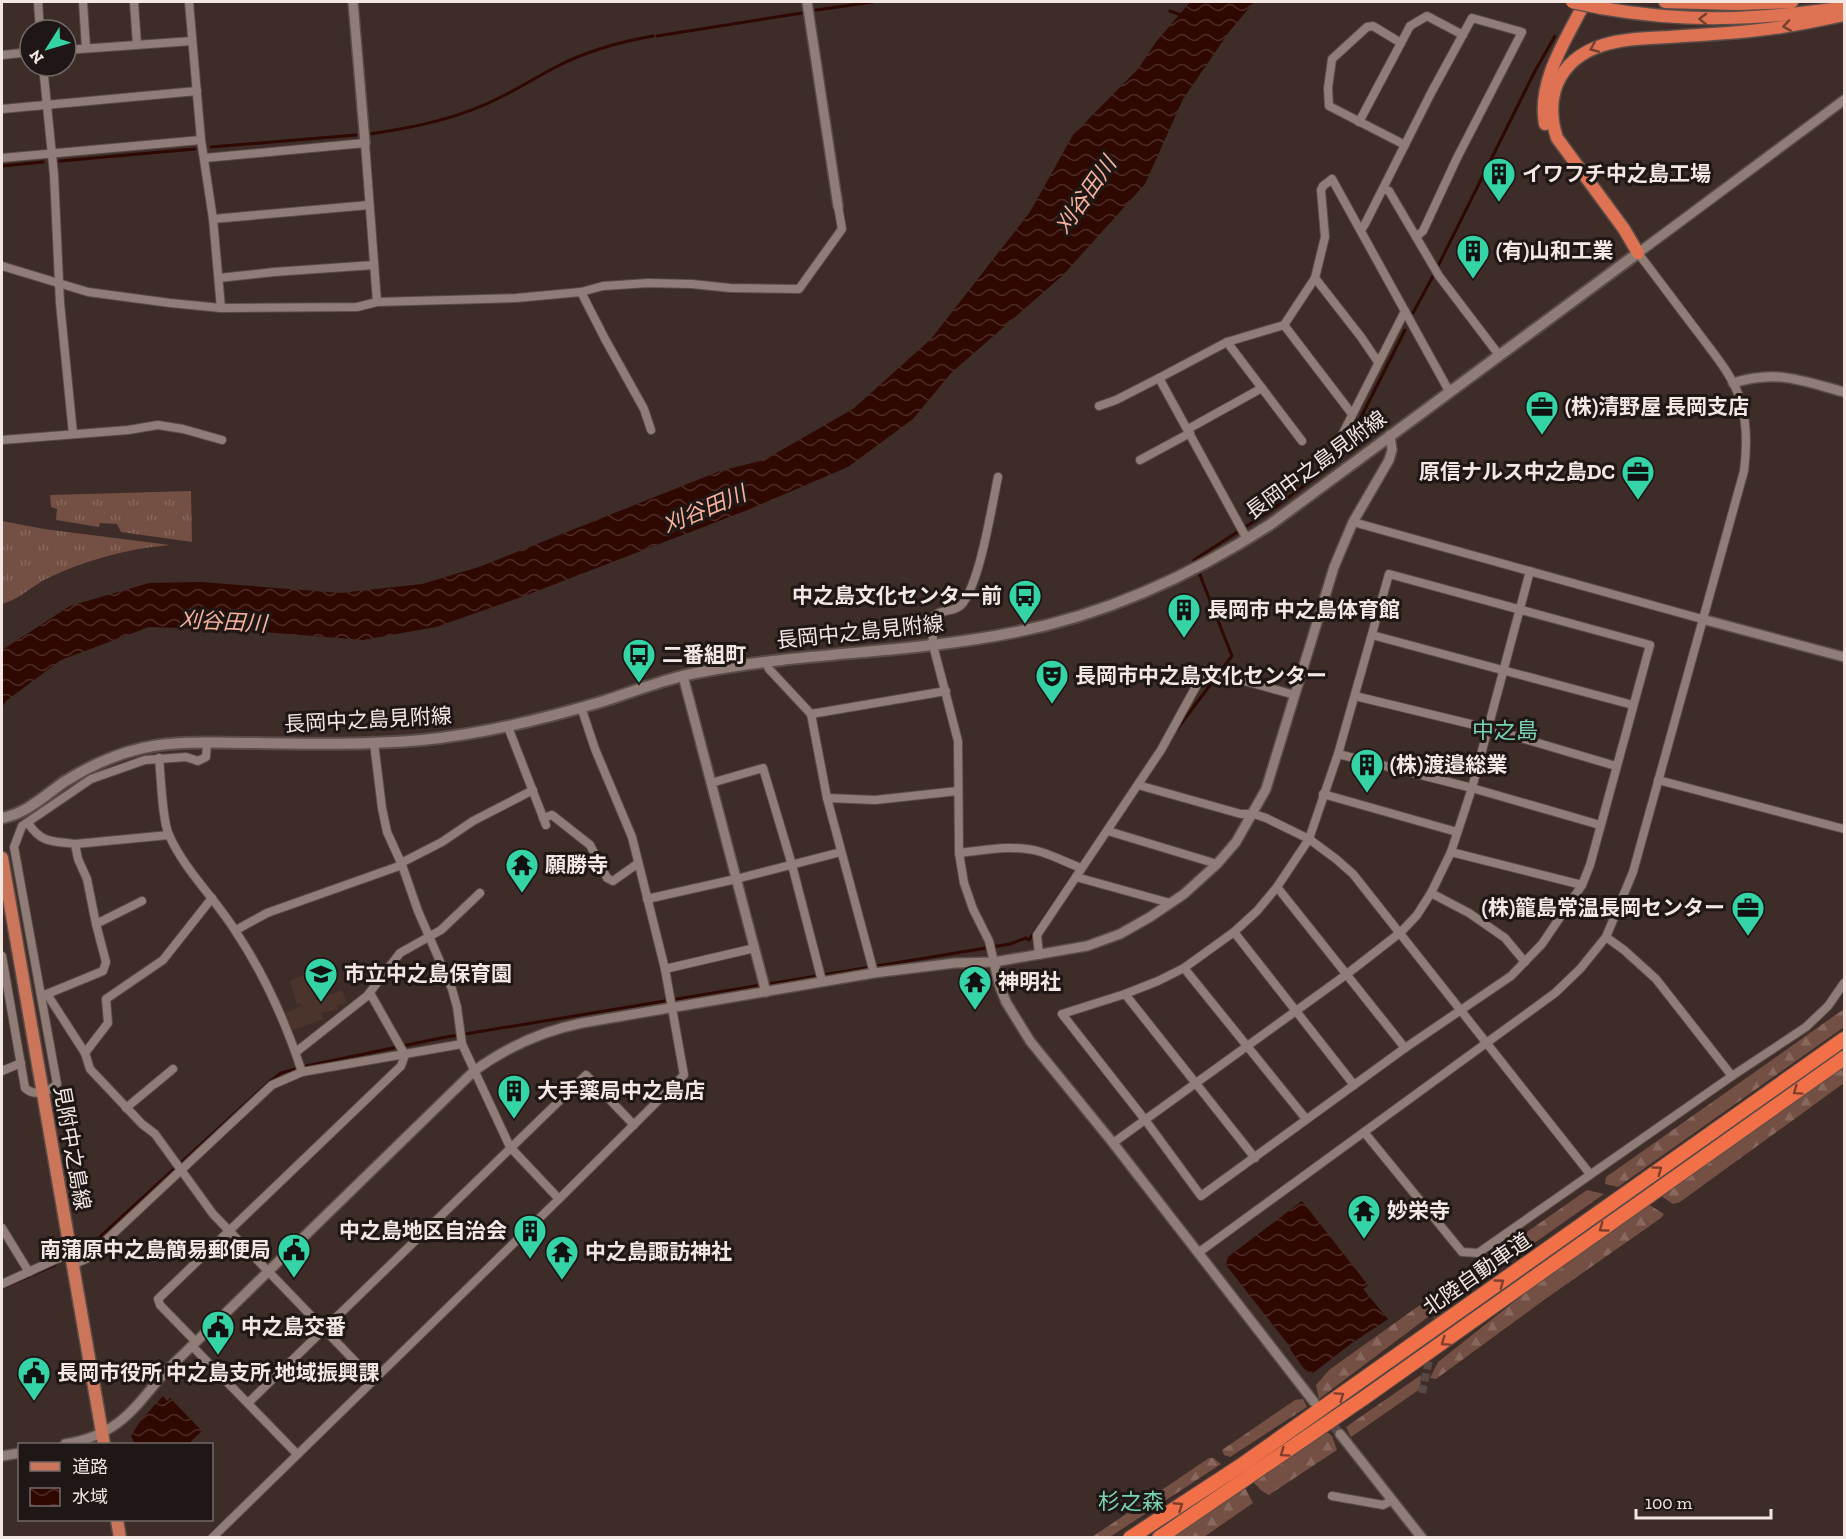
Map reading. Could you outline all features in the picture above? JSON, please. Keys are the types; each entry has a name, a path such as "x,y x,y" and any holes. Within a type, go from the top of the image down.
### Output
{"highway":[{"path":"1572,2 1663,17 1700,20 1767,17 1845,8"},
{"path":"1585,2 1556,61 1545,94 1544,113 1547,130 1557,150 1610,224 1638,253"},
{"path":"1665,2 1738,4 1792,2"},
{"path":"1638,253 1624,229 1557,138 1552,121 1552,102 1556,88 1567,68 1584,52 1617,41 1768,29 1845,15"},
{"name":"北陸自動車道","path":"1130,1538 1243,1464 1845,1039"},
{"name":"北陸自動車道","path":"1159,1538 1392,1379 1845,1058"}],"main road":[{"name":"長岡中之島見附線","path":"2,818 23,812 65,782 104,761 142,748 207,743 374,743 455,736 508,727 683,676 765,661 933,645 1026,630 1109,606 1184,573 1247,539 1638,253"},
{"name":"見附中之島線","path":"2,858 103,1438"},
{"path":"117,1521 120,1538"}],"street":[{"path":"38,2 39,18"},
{"path":"83,2 86,48"},
{"path":"134,2 137,45"},
{"path":"189,2 201,140 213,219 221,308"},
{"path":"353,2 377,302"},
{"path":"2,266 60,285 99,293 221,308 357,307 377,302 516,298 581,292 603,286 648,283 799,289 842,229 807,2"},
{"path":"1570,33 1570,19 1579,2"},
{"path":"1359,122 1410,26 1426,16 1463,35"},
{"path":"1361,230 1472,18 1522,32 1457,158 1423,231 1416,237"},
{"path":"1401,43 1373,26 1367,27 1332,59 1328,88 1329,106 1405,145"},
{"path":"78,49 192,41"},
{"path":"2,55 18,53"},
{"path":"44,78 54,175 60,285 73,434"},
{"path":"2,109 197,91"},
{"path":"1198,1253 1555,993 1580,969 1606,937 1633,872 1744,471 1747,452 1744,419 1733,383 1638,253 1845,100"},
{"path":"2,158 201,140"},
{"path":"205,158 365,143"},
{"path":"1099,406 1160,378 1227,342 1284,325 1315,278 1325,237 1321,190 1332,179 1449,391"},
{"path":"1384,189 1389,191 1439,276 1498,355"},
{"path":"213,219 369,205"},
{"path":"219,278 374,265"},
{"path":"1315,278 1378,362"},
{"path":"581,292 645,409 651,430"},
{"path":"1339,441 1405,311"},
{"path":"1284,325 1352,414"},
{"path":"1227,342 1302,441"},
{"path":"1733,383 1751,377 1782,375 1845,392"},
{"path":"1160,378 1247,539"},
{"path":"1140,460 1262,388"},
{"path":"2,440 128,430 158,425 183,429 222,440"},
{"path":"71,1443 103,1438 127,1417 165,1372 474,1071 512,1047 559,1028 822,981 955,963 994,962 1101,942 1150,917 1184,894 1217,864 1236,842 1254,814 1266,789 1334,567 1353,522 1389,460 1392,450 1390,435"},
{"path":"998,477 974,578 966,597 958,608 933,615 933,645 958,741 959,853 968,896 989,941 999,984 1006,1002 1030,1041 1113,1143 1314,1402"},
{"path":"1353,522 1845,657"},
{"path":"1113,1143 1347,974 1401,932 1417,915 1431,893 1451,852 1472,788 1530,571"},
{"path":"1389,574 1650,645 1590,865 1582,885 1542,944 1511,976 1405,1048 1201,1196 1146,1120 1062,1014 1125,994 1184,968 1234,932 1257,911 1277,887 1309,839 1338,754 1372,635 1389,574"},
{"path":"1372,635 1633,705"},
{"path":"765,661 769,669 811,714 827,798 873,973"},
{"path":"1039,954 1037,935 1161,750 1205,670 1295,695"},
{"path":"683,676 766,992"},
{"path":"811,714 946,691"},
{"path":"1355,696 1487,728 1616,766"},
{"path":"212,1538 684,1075 665,969 632,837 595,749 581,707"},
{"path":"508,727 545,821 552,815 590,845 607,878 614,881 638,864"},
{"path":"2,956 25,1088 33,1093 42,1093 57,1084 44,995 14,847 22,826 91,779 111,770 159,758 186,757 198,761 206,757 207,743"},
{"path":"374,743 385,824 428,937 452,989 462,1044 510,1147 559,1198"},
{"path":"1338,754 1472,788 1600,825"},
{"path":"159,758 166,827 169,835 194,877 236,930 259,970 296,1052 302,1072"},
{"path":"711,783 763,768 792,865 822,981"},
{"path":"1658,780 1845,829"},
{"path":"1138,785 1241,814 1254,814 1266,818 1309,839 1336,859 1353,874 1401,932 1590,1174"},
{"path":"236,930 267,913 401,864 442,842 473,821 533,790"},
{"path":"827,798 875,800 958,791"},
{"path":"1323,794 1457,832"},
{"path":"28,823 34,833 48,842 75,844 169,835"},
{"path":"1108,831 1217,864"},
{"path":"44,995 104,971 106,962 87,879 78,859 75,844"},
{"path":"959,853 1012,848 1026,849 1041,852 1081,868"},
{"path":"647,899 841,852"},
{"path":"1451,852 1582,885"},
{"path":"1076,877 1170,903"},
{"path":"1277,887 1405,1048"},
{"path":"1431,893 1469,913 1505,938 1525,962"},
{"path":"296,1052 370,993 400,953 441,930 480,894"},
{"path":"85,1053 108,1023 106,999 163,960 212,898"},
{"path":"96,924 142,900"},
{"path":"1234,932 1354,1085"},
{"path":"1606,937 1656,979 1732,1076"},
{"path":"665,969 755,948"},
{"path":"1184,968 1306,1119"},
{"path":"1364,1132 1462,1252 1478,1253 1806,1027 1828,1006 1845,983"},
{"path":"297,1454 194,1344 160,1305 158,1299 401,1066 405,1055 370,993"},
{"path":"1125,994 1255,1158"},
{"path":"44,995 85,1053 90,1070 126,1108 155,1134 213,1214 374,1380"},
{"path":"2,1284 29,1272 71,1259 86,1259 272,1085 302,1072 462,1044"},
{"path":"2,1071 21,1064"},
{"path":"126,1108 173,1069"},
{"path":"248,1403 586,1075 634,1125"},
{"path":"2,1229 29,1272"},
{"path":"1340,1434 1391,1501 1422,1537"},
{"path":"2,1456 18,1453"},
{"path":"1332,1496 1383,1505 1391,1501"}],"shaded area":[{"name":"市立中之島保育園","path":"305,974 316,1000 342,990 347,1003 337,1006 338,1010 322,1013 323,1019 291,1031 285,1013 301,1006 300,1003 296,1004 290,981"}],"green space":[{"path":"191,491 192,542 121,532 117,524 100,523 99,527 56,520 57,509 51,507 50,495"},
{"path":"2,521 44,529 170,545 138,549 76,566 46,579 2,604"},
{"path":"1844,1009 1844,1027 1618,1187 1605,1184 1606,1177"},
{"path":"1844,1067 1844,1083 1680,1202 1673,1204 1661,1196"},
{"path":"1587,1190 1604,1194 1452,1301 1457,1281"},
{"path":"1648,1204 1664,1214 1661,1218 1436,1379 1430,1378 1438,1362 1520,1297"},
{"path":"1427,1300 1432,1300 1428,1317 1319,1399 1316,1385 1329,1370"},
{"path":"1421,1375 1420,1389 1351,1437 1346,1427"},
{"path":"1303,1399 1307,1407 1230,1457 1224,1455 1222,1450 1295,1400"},
{"path":"1327,1432 1332,1436 1337,1450 1269,1495 1253,1482"},
{"path":"1209,1458 1221,1464 1110,1537 1092,1537"},
{"path":"1245,1488 1253,1503 1204,1537 1170,1538"}],"water":[{"name":"刈谷田川","path":"1190,2 1254,2 1229,32 1183,99 1145,184 1063,275 951,373 913,419 848,467 745,511 524,596 436,627 363,640 237,630 149,627 61,660 6,701 2,707 2,650 70,606 149,583 201,582 340,593 422,584 479,567 720,471 764,460 853,409 931,339 1030,212 1073,135 1138,69 1156,42"},
{"path":"1302,1201 1368,1285 1363,1289 1388,1319 1313,1373 1311,1371 1307,1373 1291,1348 1226,1265 1228,1257"},
{"path":"163,1396 167,1401 170,1398 202,1431 189,1443 134,1443 131,1436 141,1420"}],"waterway":[{"path":"816,10 873,2"},
{"path":"1170,11 1181,15"},
{"path":"657,36 802,13"},
{"path":"370,134 422,125 455,116 487,104 579,56 615,44 653,36"},
{"path":"1438,266 1535,71 1555,36"},
{"path":"211,147 356,135"},
{"path":"60,161 195,149"},
{"path":"2,166 43,162"},
{"path":"1413,313 1433,276"},
{"path":"1177,729 1232,656 1194,560 1270,511 1337,461 1405,330"},
{"path":"83,1247 92,1244 281,1073 441,1038 1010,944 1026,938 1029,940 1104,829"},
{"path":"2,1288 55,1265"}],"tunnel":[{"path":"1422,1393 1442,1299"},
{"path":"1317,1406 1340,1434"}],"place":[{"name":"イワフチ中之島工場","path":"1499,203"},
{"name":"(有)山和工業","path":"1473,280"},
{"name":"(株)清野屋 長岡支店","path":"1542,436"},
{"name":"原信ナルス中之島DC","path":"1638,501"},
{"name":"中之島文化センター前","path":"1025,625"},
{"name":"長岡市 中之島体育館","path":"1184,639"},
{"name":"二番組町","path":"639,684"},
{"name":"長岡市中之島文化センター","path":"1052,705"},
{"name":"(株)渡邉総業","path":"1367,794"},
{"name":"願勝寺","path":"522,894"},
{"name":"(株)籠島常温長岡センター","path":"1748,937"},
{"name":"市立中之島保育園","path":"321,1003"},
{"name":"神明社","path":"975,1011"},
{"name":"大手薬局中之島店","path":"514,1120"},
{"name":"妙栄寺","path":"1364,1240"},
{"name":"中之島地区自治会","path":"530,1260"},
{"name":"南蒲原中之島簡易郵便局","path":"294,1279"},
{"name":"中之島諏訪神社","path":"562,1281"},
{"name":"中之島交番","path":"218,1356"},
{"name":"長岡市役所 中之島支所 地域振興課","path":"34,1402"}],"district":[{"name":"中之島","path":"1505,730"},
{"name":"杉之森","path":"1131,1501"}]}
